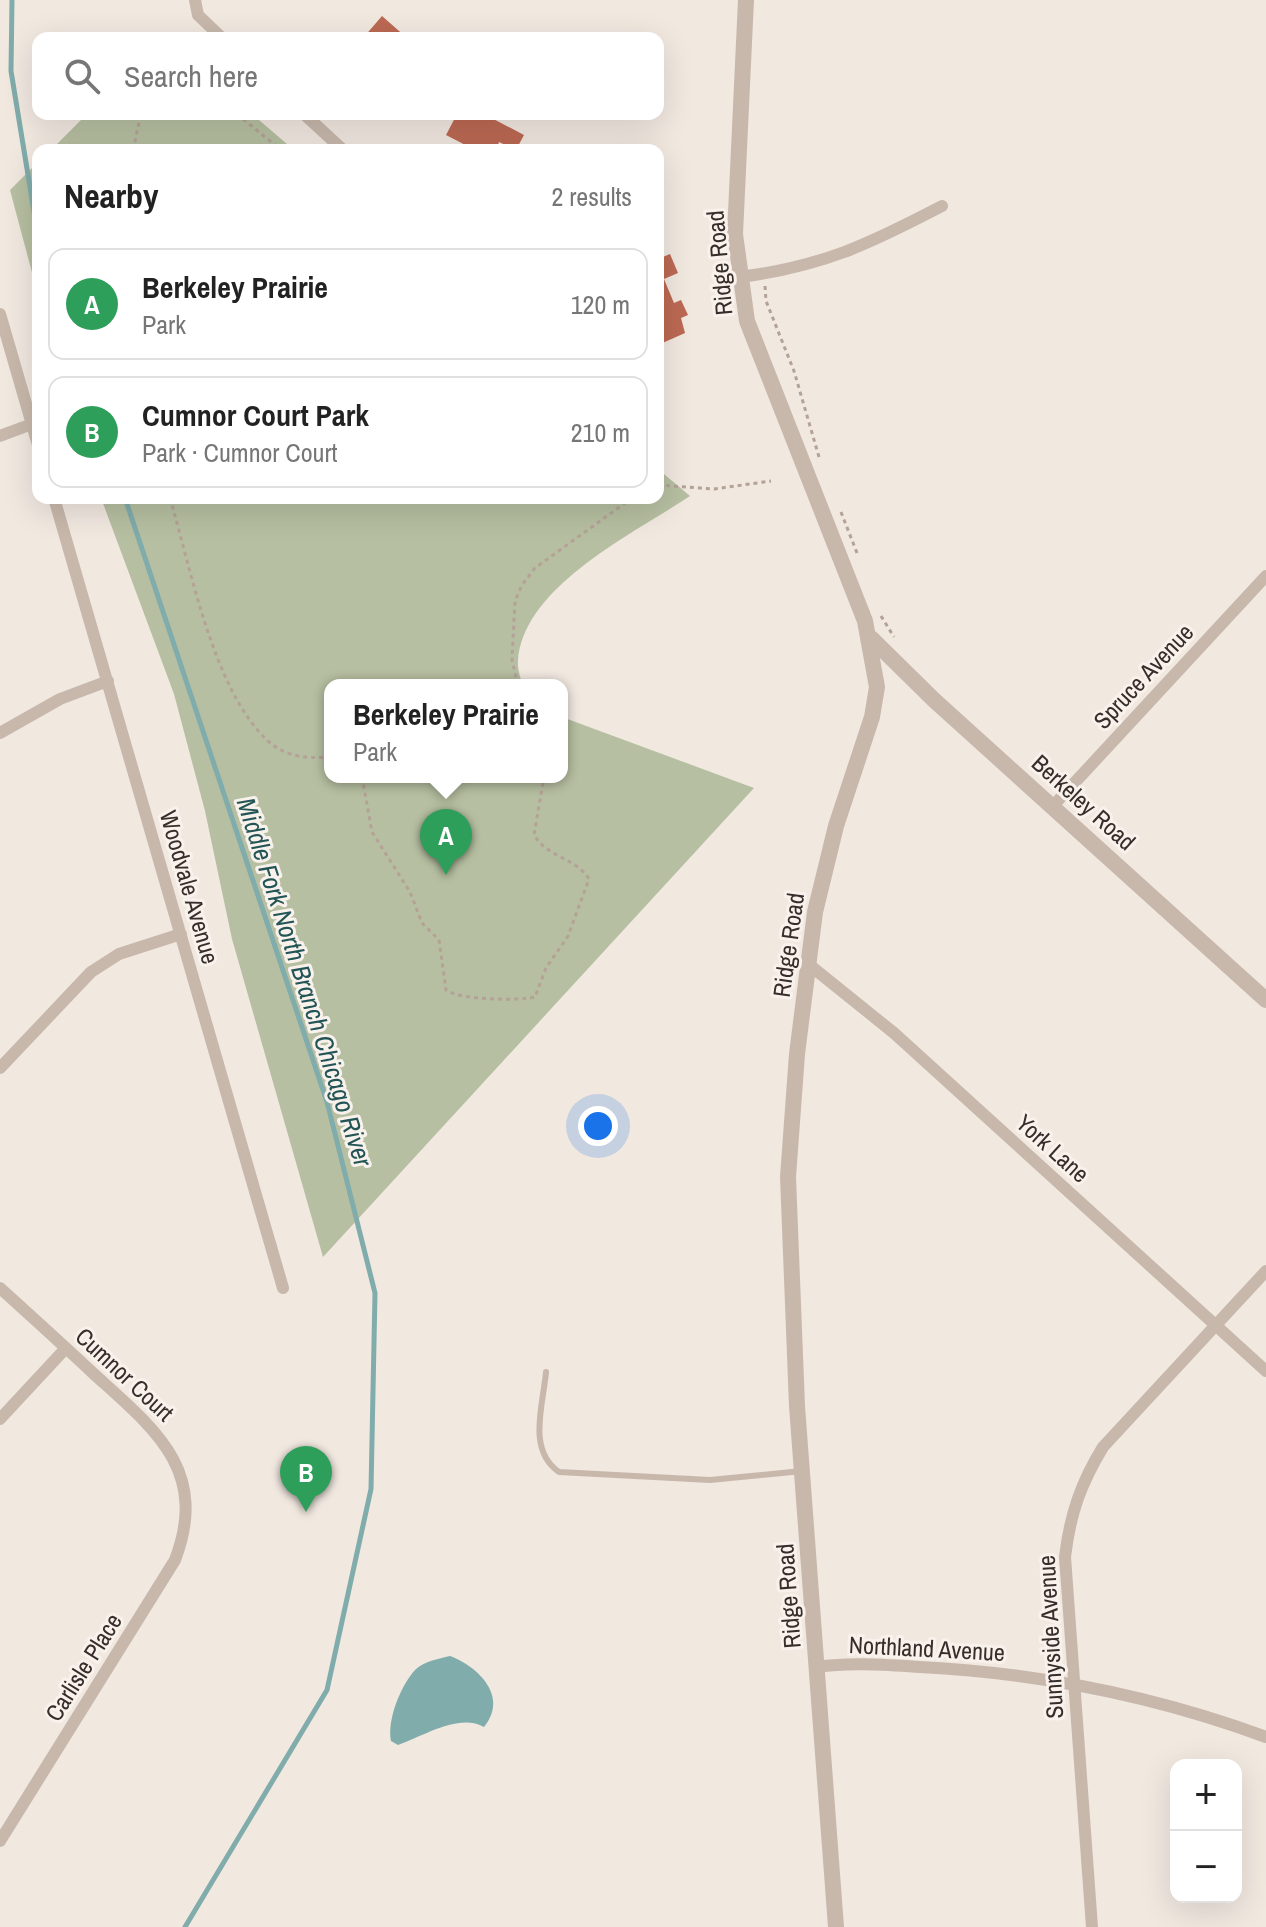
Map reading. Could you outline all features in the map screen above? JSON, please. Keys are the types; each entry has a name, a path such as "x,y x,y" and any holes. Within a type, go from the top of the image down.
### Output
{"street":[{"path":"195,0 198,15 215,32"},
{"name":"Ridge Road","path":"746,0 735,234 739,277 758,355 871,638 877,687 872,717 826,862 807,963 788,1177 789,1264 802,1471 836,1927"},
{"path":"310,120 336,144"},
{"path":"739,277 850,253 942,206"},
{"path":"0,314 32,424 0,436"},
{"name":"Woodvale Avenue","path":"56,504 283,1288"},
{"name":"Spruce Avenue","path":"1053,806 1266,576"},
{"name":"Berkeley Road","path":"871,638 1266,1000"},
{"path":"0,733 60,699 108,681"},
{"path":"0,1068 91,972 119,954 181,934"},
{"name":"York Lane","path":"807,963 894,1033 1266,1371"},
{"name":"Sunnyside Avenue","path":"1092,1927 1065,1557 1077,1495 1103,1447 1266,1271"},
{"name":"Cumnor Court","path":"0,1288 153,1427 178,1465 187,1511"},
{"path":"0,1419 66,1348"},
{"name":"Carlisle Place","path":"0,1841 175,1560 186,1532 187,1511"},
{"name":"Northland Avenue","path":"817,1667 837,1664 961,1669 1072,1685 1181,1709 1266,1737"}],"lane":[{"path":"546,1372 538,1439 547,1463 559,1472 710,1480 802,1471"}],"path":[{"path":"134,144 140,120"},
{"path":"244,120 274,144"},
{"path":"764,274 766,301 794,371 822,465"},
{"path":"664,485 714,489 771,481"},
{"path":"172,504 214,648 241,706 268,741 296,757 324,757"},
{"path":"517,679 512,651 515,601 522,585 535,568 624,504"},
{"path":"839,510 849,527 858,561"},
{"path":"881,616 902,646 898,665"},
{"path":"363,783 372,832 410,892 422,923 439,940 446,990 472,998 525,1000 535,997 546,968 568,936 589,879 581,868 544,850 534,835 543,783"}],"green space":[{"path":"81,120 259,120 287,144 57,144"},
{"path":"32,168 32,272 10,190"},
{"path":"664,474 690,496 585,564 560,586 539,609 525,634 518,661 521,679 324,679 324,783 568,783 568,719 754,788 323,1257 232,939 205,811 174,694 103,504 664,504"}],"water":[{"path":"450,1656 480,1675 492,1694 491,1716 484,1727 474,1723 453,1724 398,1745 391,1741 393,1714 409,1677 423,1664"}],"building":[{"path":"382,16 400,32 368,32"},
{"path":"454,120 495,120 524,135 519,144 463,144 446,135"},
{"path":"670,254 678,273 664,279 664,256"},
{"path":"664,279 674,303 681,300 688,315 681,318 685,333 664,342"}],"waterway":[{"name":"Middle Fork North Branch Chicago River","path":"12,0 11,71 32,199"},
{"name":"Middle Fork North Branch Chicago River","path":"127,504 327,1102 375,1293 371,1489 327,1690 185,1927"}],"place":[{"name":"Berkeley Prairie","path":"446,875"},
{"name":"Cumnor Court Park","path":"306,1512"}]}
